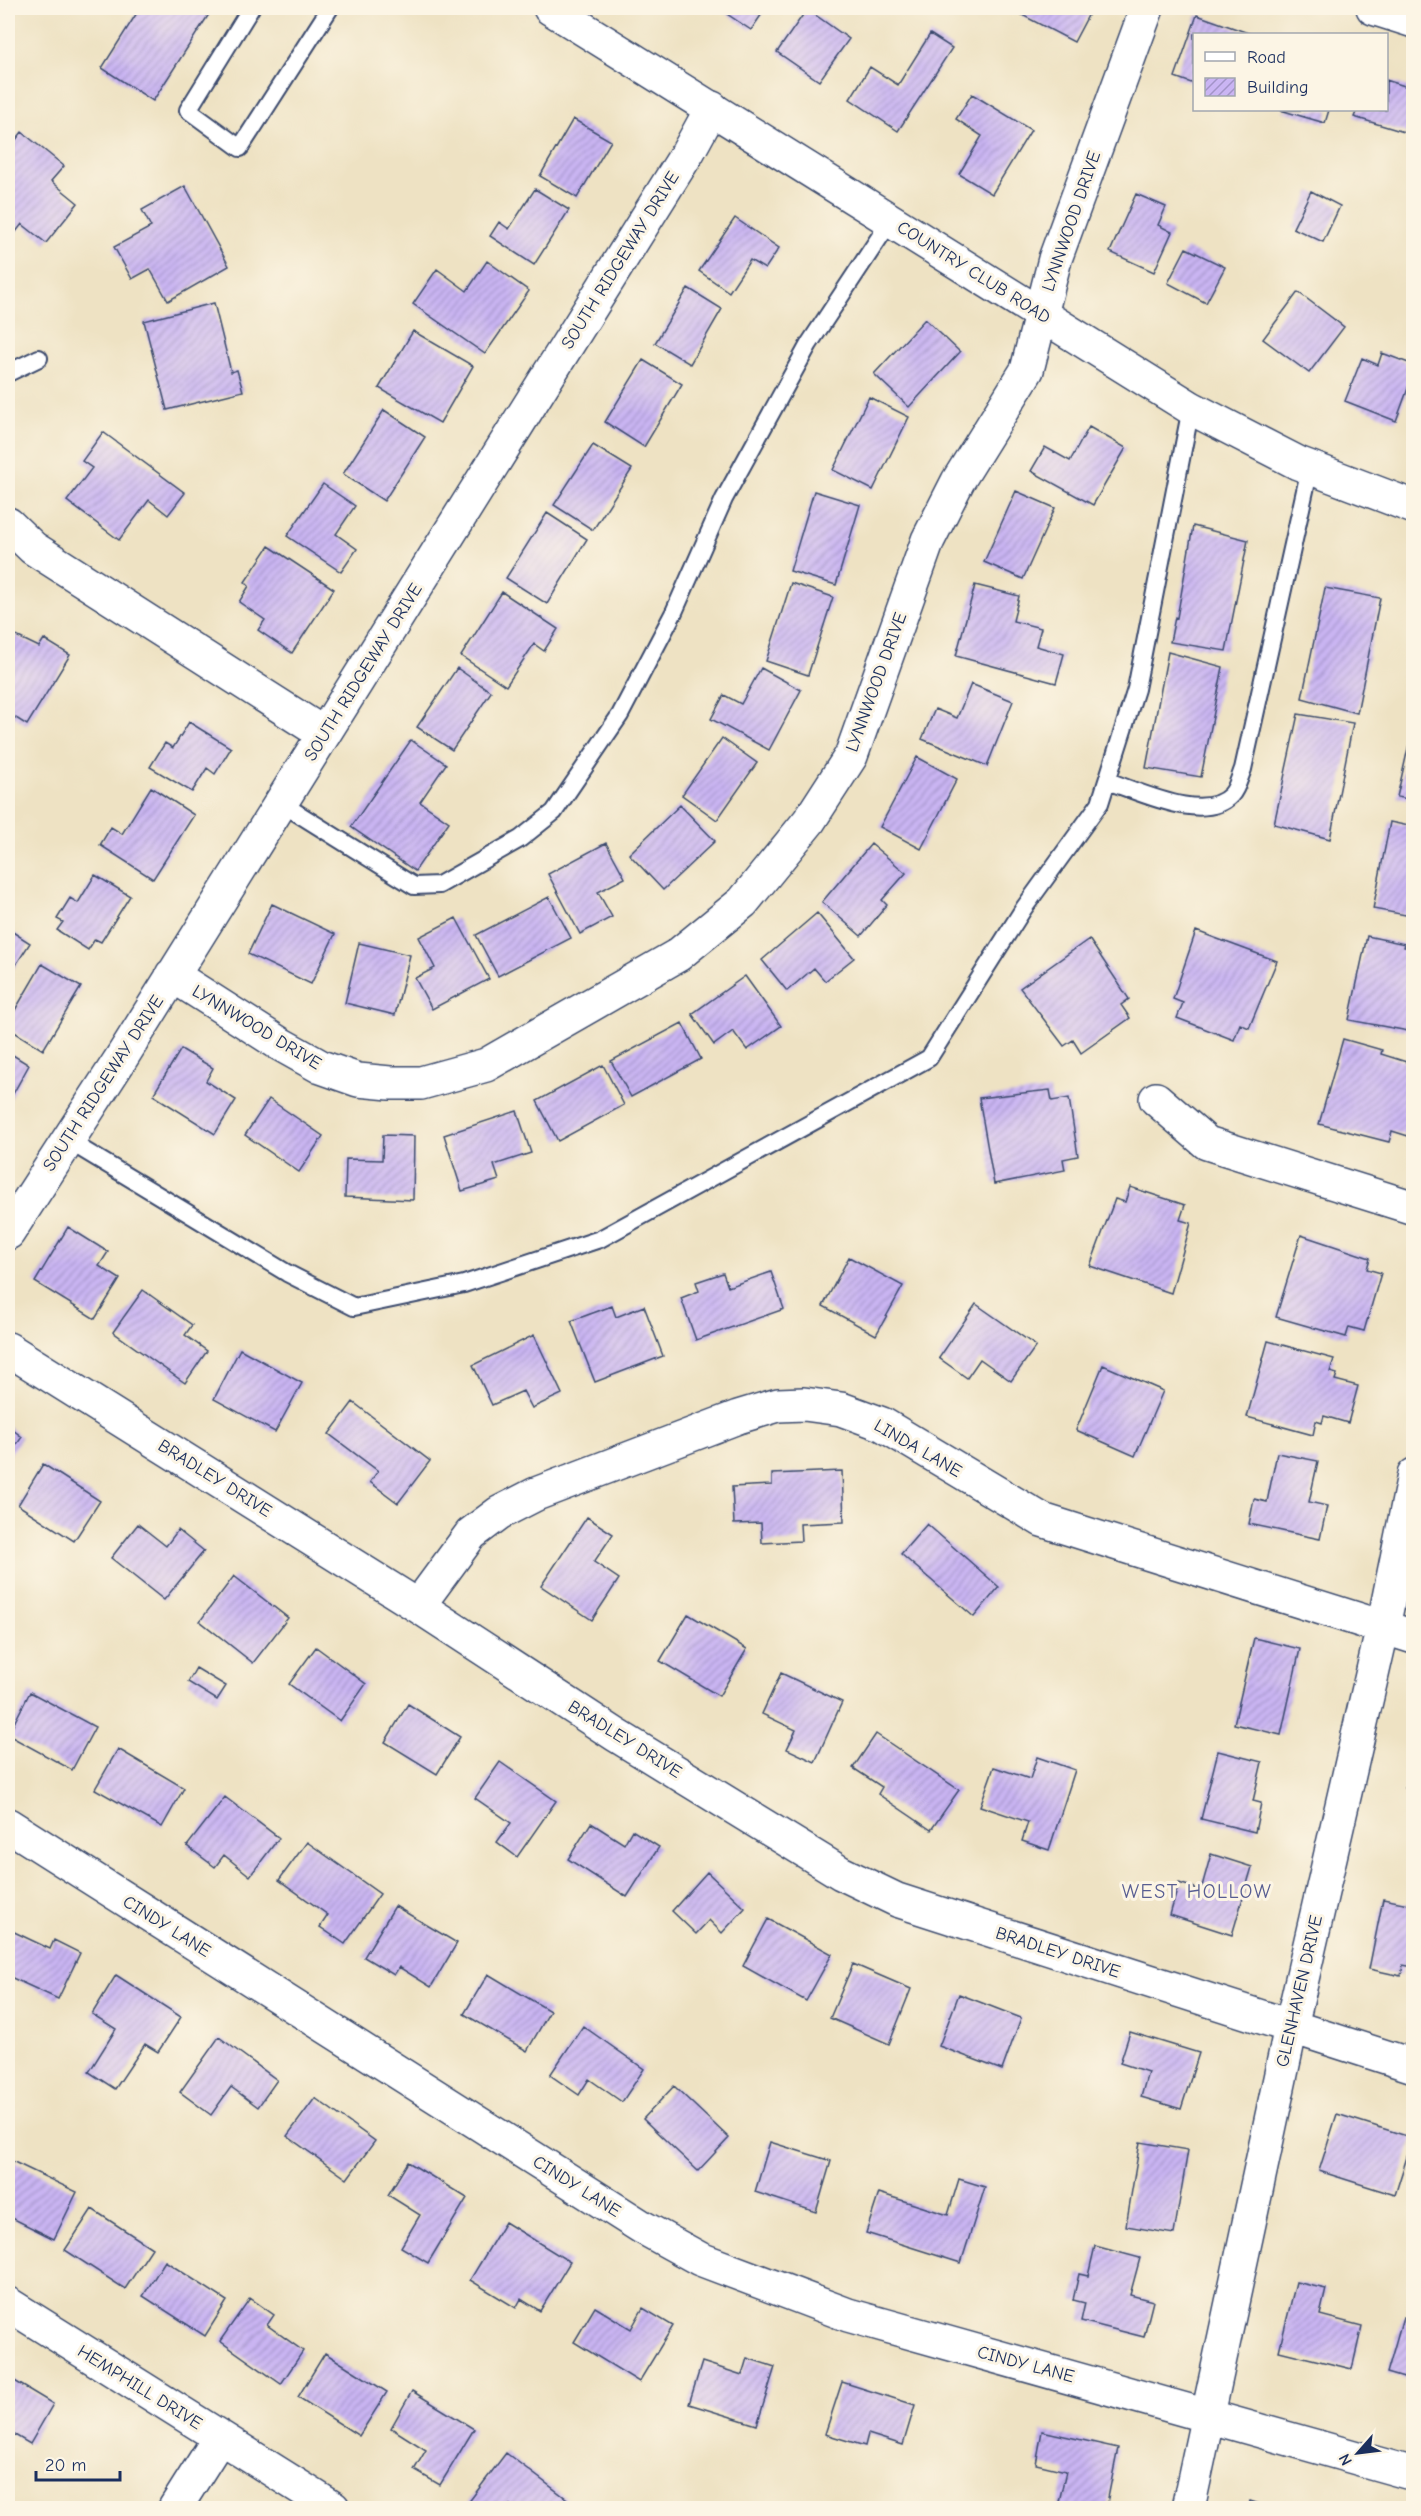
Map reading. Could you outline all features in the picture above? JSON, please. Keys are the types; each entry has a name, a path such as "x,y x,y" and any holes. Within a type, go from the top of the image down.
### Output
{"street":[{"name":"COUNTRY CLUB ROAD","path":"550,8 1191,408 1310,468 1413,507"},
{"name":"LYNNWOOD DRIVE","path":"172,975 280,1044 321,1067 358,1080 421,1083 486,1065 678,955 743,902 809,821 851,756 928,540 958,481 1027,370 1055,259 1147,8"},
{"path":"1373,8 1413,21"},
{"name":"SOUTH RIDGEWAY DRIVE","path":"8,1233 281,803 682,162 712,108"},
{"path":"8,524 33,548 324,734"},
{"path":"1156,1099 1208,1143 1413,1208"},
{"name":"BRADLEY DRIVE","path":"8,1349 418,1606 616,1735 841,1873 897,1900 1413,2066"},
{"name":"LINDA LANE","path":"418,1606 471,1534 499,1514 536,1494 738,1417 778,1405 804,1404 841,1409 882,1424 1042,1521 1398,1632"},
{"name":"GLENHAVEN DRIVE","path":"1188,2508 1291,2027 1398,1632 1413,1475"},
{"name":"CINDY LANE","path":"8,1826 642,2227 700,2259 848,2315 1208,2414 1413,2474"},
{"name":"HEMPHILL DRIVE","path":"8,2304 333,2508"},
{"path":"175,2508 220,2437"}],"lane":[{"path":"250,8 188,110 240,148 330,8"},
{"path":"281,803 414,886 439,885 520,839 554,812 620,715 674,612 724,499 808,344 891,220"},
{"path":"8,373 39,358"},
{"path":"67,1140 286,1273 354,1307 464,1284 600,1239 928,1058 1024,908 1100,803 1136,689 1191,408"},
{"path":"1107,781 1184,806 1209,808 1231,795 1243,769 1310,468"}],"building":[{"path":"140,8 213,8 153,101 102,68"},
{"path":"718,8 766,8 751,30"},
{"path":"1026,8 1092,8 1074,42 1022,15"},
{"path":"807,9 849,39 819,81 777,52"},
{"path":"1197,15 1248,33 1193,33 1193,84 1175,77"},
{"path":"930,34 952,48 898,131 850,99 870,67 898,85"},
{"path":"1388,81 1414,89 1414,135 1354,117 1357,111 1388,111"},
{"path":"972,94 1031,130 992,194 959,174 982,136 956,119"},
{"path":"1283,111 1329,111 1325,123"},
{"path":"573,119 611,141 577,198 540,176"},
{"path":"22,132 64,166 51,181 78,203 46,243 22,224 8,242 8,150"},
{"path":"185,186 229,266 168,301 150,269 132,279 114,247 151,227 142,210"},
{"path":"535,189 569,210 534,265 490,236 499,222 509,229"},
{"path":"1311,191 1340,206 1323,242 1293,228"},
{"path":"1136,194 1166,207 1158,225 1172,232 1154,272 1110,252"},
{"path":"735,218 779,248 765,269 750,260 729,292 699,271"},
{"path":"1186,248 1225,267 1206,303 1168,283"},
{"path":"487,261 529,291 485,354 413,304 437,269 467,291"},
{"path":"688,288 722,309 690,364 655,343"},
{"path":"1298,292 1344,327 1309,373 1263,339"},
{"path":"214,303 231,372 237,370 243,391 167,410 144,321"},
{"path":"925,319 960,352 909,407 874,374"},
{"path":"413,331 473,366 440,423 379,388"},
{"path":"1382,353 1414,365 1414,372 1396,421 1345,401 1362,358 1378,365"},
{"path":"643,360 682,384 644,447 605,422"},
{"path":"869,397 909,417 873,490 833,470"},
{"path":"384,410 425,437 384,501 343,474"},
{"path":"1089,427 1126,448 1093,505 1031,471 1045,447 1070,461"},
{"path":"103,432 185,493 168,515 149,500 119,540 67,501 92,468 82,461"},
{"path":"593,445 632,469 593,530 554,505"},
{"path":"323,484 355,506 336,534 357,549 341,572 287,536"},
{"path":"814,491 860,505 836,585 790,571"},
{"path":"1016,491 1055,508 1023,579 984,562"},
{"path":"547,513 587,539 547,604 506,578"},
{"path":"1193,526 1248,540 1226,651 1170,642 1175,617 1177,618"},
{"path":"269,546 334,589 292,653 258,630 265,620 239,602 249,586 245,582"},
{"path":"791,583 833,597 808,675 766,661"},
{"path":"975,585 1019,596 1013,621 1041,628 1036,646 1064,654 1056,683 956,656"},
{"path":"1325,588 1380,598 1357,713 1302,698"},
{"path":"502,592 558,629 544,651 534,644 506,686 461,656"},
{"path":"8,632 39,647 44,639 70,655 27,725 8,713"},
{"path":"1168,652 1223,667 1201,777 1146,768"},
{"path":"457,668 491,692 452,750 417,727"},
{"path":"761,668 801,690 769,750 711,719 724,695 741,704"},
{"path":"971,684 1013,701 987,766 922,739 935,709 957,718"},
{"path":"1298,714 1353,723 1330,839 1274,824"},
{"path":"189,722 231,748 215,774 207,768 192,792 150,767 165,743 173,748"},
{"path":"1414,726 1414,800 1397,797"},
{"path":"722,738 757,763 717,820 682,795"},
{"path":"411,740 446,764 420,802 449,822 415,871 351,827"},
{"path":"917,757 957,779 921,849 880,827"},
{"path":"151,787 194,815 153,879 100,845 111,827 122,834"},
{"path":"680,805 715,841 663,890 629,854"},
{"path":"1390,822 1414,827 1414,914 1411,916 1373,909"},
{"path":"606,843 625,878 598,892 612,917 580,934 548,874"},
{"path":"871,844 906,873 882,900 887,905 861,936 822,902"},
{"path":"95,875 130,896 101,942 95,939 88,950 57,930 63,922 57,919 70,898 78,903"},
{"path":"549,897 571,938 498,976 476,935"},
{"path":"272,904 335,934 311,984 248,954"},
{"path":"817,913 854,958 825,981 814,968 787,991 762,960"},
{"path":"456,918 489,979 432,1009 415,978 435,968 419,937"},
{"path":"8,929 30,943 12,971 8,968"},
{"path":"1196,931 1277,961 1249,1028 1240,1024 1234,1040 1177,1018 1183,1003 1173,999"},
{"path":"1367,936 1405,944 1404,947 1414,949 1414,1032 1349,1020"},
{"path":"1089,939 1129,999 1121,1005 1130,1018 1081,1053 1073,1040 1064,1046 1020,988"},
{"path":"359,943 410,955 395,1015 345,1003"},
{"path":"42,964 81,987 43,1050 8,1028 8,1022"},
{"path":"745,976 781,1026 747,1050 733,1031 714,1045 692,1014"},
{"path":"682,1023 701,1059 631,1097 611,1061"},
{"path":"1343,1039 1382,1050 1381,1054 1413,1064 1410,1075 1414,1077 1414,1115 1408,1136 1392,1131 1389,1142 1319,1124"},
{"path":"181,1049 213,1068 206,1081 236,1100 215,1134 153,1095"},
{"path":"8,1052 29,1065 8,1103"},
{"path":"603,1065 624,1105 558,1141 537,1101"},
{"path":"1050,1090 1052,1101 1069,1098 1078,1156 1063,1159 1065,1170 994,1184 979,1098"},
{"path":"269,1099 323,1136 299,1172 245,1135"},
{"path":"517,1111 531,1153 494,1165 499,1180 462,1191 444,1135"},
{"path":"383,1135 414,1136 413,1200 345,1197 346,1159 382,1160"},
{"path":"1130,1187 1185,1205 1180,1220 1191,1223 1171,1293 1090,1266 1115,1199 1125,1202"},
{"path":"68,1227 108,1252 99,1266 120,1279 95,1319 35,1282"},
{"path":"1301,1235 1370,1258 1367,1269 1381,1273 1364,1331 1349,1327 1346,1337 1276,1317"},
{"path":"849,1257 903,1286 876,1335 823,1306"},
{"path":"771,1272 784,1309 696,1340 681,1298 699,1291 696,1282 723,1273 728,1287"},
{"path":"143,1290 192,1325 185,1335 207,1351 185,1383 113,1332"},
{"path":"976,1304 1036,1346 1011,1381 980,1359 967,1378 939,1358"},
{"path":"612,1306 616,1317 644,1306 663,1356 595,1382 571,1321"},
{"path":"534,1335 562,1394 532,1408 523,1391 492,1405 473,1365"},
{"path":"1268,1341 1334,1359 1330,1372 1337,1374 1335,1380 1358,1386 1348,1423 1324,1416 1322,1423 1316,1421 1313,1435 1247,1417"},
{"path":"240,1349 302,1383 275,1432 214,1399"},
{"path":"1103,1365 1163,1391 1135,1456 1076,1430"},
{"path":"353,1402 430,1461 398,1503 370,1482 378,1471 329,1434"},
{"path":"8,1426 22,1437 8,1457"},
{"path":"1277,1453 1318,1461 1309,1502 1327,1506 1320,1539 1249,1524 1254,1499 1267,1502"},
{"path":"43,1464 100,1501 74,1541 18,1505"},
{"path":"842,1471 844,1522 800,1524 801,1541 762,1543 761,1523 734,1524 732,1487 772,1485 772,1474"},
{"path":"587,1517 613,1534 594,1562 619,1579 592,1620 541,1586"},
{"path":"138,1524 166,1546 178,1530 204,1551 164,1600 111,1558"},
{"path":"927,1524 999,1587 974,1617 901,1554"},
{"path":"234,1576 288,1618 253,1663 200,1621"},
{"path":"688,1614 747,1649 719,1696 660,1661"},
{"path":"1254,1638 1300,1649 1281,1735 1234,1724"},
{"path":"316,1647 366,1684 340,1721 289,1684"},
{"path":"196,1668 226,1686 217,1700 188,1682"},
{"path":"781,1673 842,1702 815,1762 787,1749 796,1730 762,1714"},
{"path":"30,1692 95,1727 72,1770 8,1735"},
{"path":"408,1704 460,1737 437,1774 385,1742"},
{"path":"876,1734 959,1790 931,1830 878,1794 882,1787 853,1768"},
{"path":"118,1749 184,1788 162,1827 95,1789"},
{"path":"1218,1751 1262,1762 1253,1801 1261,1803 1255,1832 1201,1819"},
{"path":"1037,1757 1075,1770 1049,1850 1022,1841 1028,1822 980,1806 994,1767 1030,1779"},
{"path":"500,1762 556,1801 517,1857 497,1842 511,1823 475,1798"},
{"path":"1414,1763 1414,1791 1405,1788"},
{"path":"225,1797 279,1838 250,1876 224,1855 215,1867 187,1846"},
{"path":"591,1823 624,1844 632,1830 659,1847 627,1897 568,1859"},
{"path":"307,1842 380,1894 345,1944 320,1927 328,1915 279,1880"},
{"path":"1211,1854 1252,1867 1232,1935 1170,1915 1179,1883 1201,1890"},
{"path":"707,1872 745,1908 722,1933 709,1920 696,1934 672,1911"},
{"path":"1383,1899 1414,1905 1414,1967 1403,1965 1401,1976 1369,1969"},
{"path":"395,1906 457,1943 431,1987 399,1967 394,1975 364,1957"},
{"path":"768,1919 832,1954 806,2001 743,1966"},
{"path":"10,1930 50,1949 54,1940 80,1953 58,1999 8,1976"},
{"path":"853,1964 911,1989 889,2044 830,2018"},
{"path":"488,1974 550,2011 527,2051 464,2014"},
{"path":"116,1975 181,2017 158,2052 145,2044 115,2089 89,2072 116,2029 92,2014"},
{"path":"959,1994 1021,2018 1002,2070 939,2046"},
{"path":"583,2026 644,2069 622,2102 589,2079 579,2095 550,2075"},
{"path":"1130,2032 1199,2053 1181,2109 1141,2097 1148,2072 1120,2063"},
{"path":"219,2037 277,2080 258,2107 231,2087 211,2115 180,2092"},
{"path":"674,2086 729,2138 698,2171 643,2119"},
{"path":"315,2098 375,2141 347,2179 287,2136"},
{"path":"1337,2114 1413,2138 1395,2195 1319,2171"},
{"path":"770,2142 831,2161 816,2212 755,2192"},
{"path":"1140,2142 1188,2150 1174,2234 1126,2226"},
{"path":"12,2161 77,2192 54,2239 8,2216 8,2170"},
{"path":"408,2162 467,2198 428,2263 401,2247 420,2215 388,2195"},
{"path":"959,2179 985,2187 961,2263 866,2233 879,2193 948,2215"},
{"path":"92,2209 152,2248 125,2289 65,2250"},
{"path":"505,2222 570,2262 540,2311 521,2299 516,2308 470,2280"},
{"path":"1095,2246 1140,2258 1130,2295 1153,2301 1144,2337 1081,2321 1085,2303 1073,2300 1079,2274 1088,2276"},
{"path":"165,2261 227,2301 205,2336 143,2296"},
{"path":"1296,2282 1326,2289 1320,2315 1362,2326 1352,2369 1279,2351"},
{"path":"250,2298 274,2315 267,2325 303,2351 281,2384 220,2341"},
{"path":"595,2307 631,2329 643,2308 673,2326 639,2382 574,2342"},
{"path":"1403,2317 1414,2320 1414,2381 1387,2373"},
{"path":"325,2353 387,2392 359,2436 298,2397"},
{"path":"747,2358 775,2367 757,2425 689,2404 702,2362 742,2375"},
{"path":"8,2377 53,2404 30,2444 8,2431"},
{"path":"842,2382 915,2405 903,2445 868,2434 865,2446 825,2434"},
{"path":"412,2391 474,2429 440,2485 414,2470 426,2450 391,2428"},
{"path":"1042,2431 1118,2448 1106,2508 1058,2506 1066,2471 1036,2464"},
{"path":"506,2453 567,2499 560,2508 515,2508 510,2505 507,2508 474,2508 468,2503"},
{"path":"1250,2501 1272,2508 1248,2508"}],"district":[{"name":"WEST HOLLOW","path":"1197,1891"}]}
